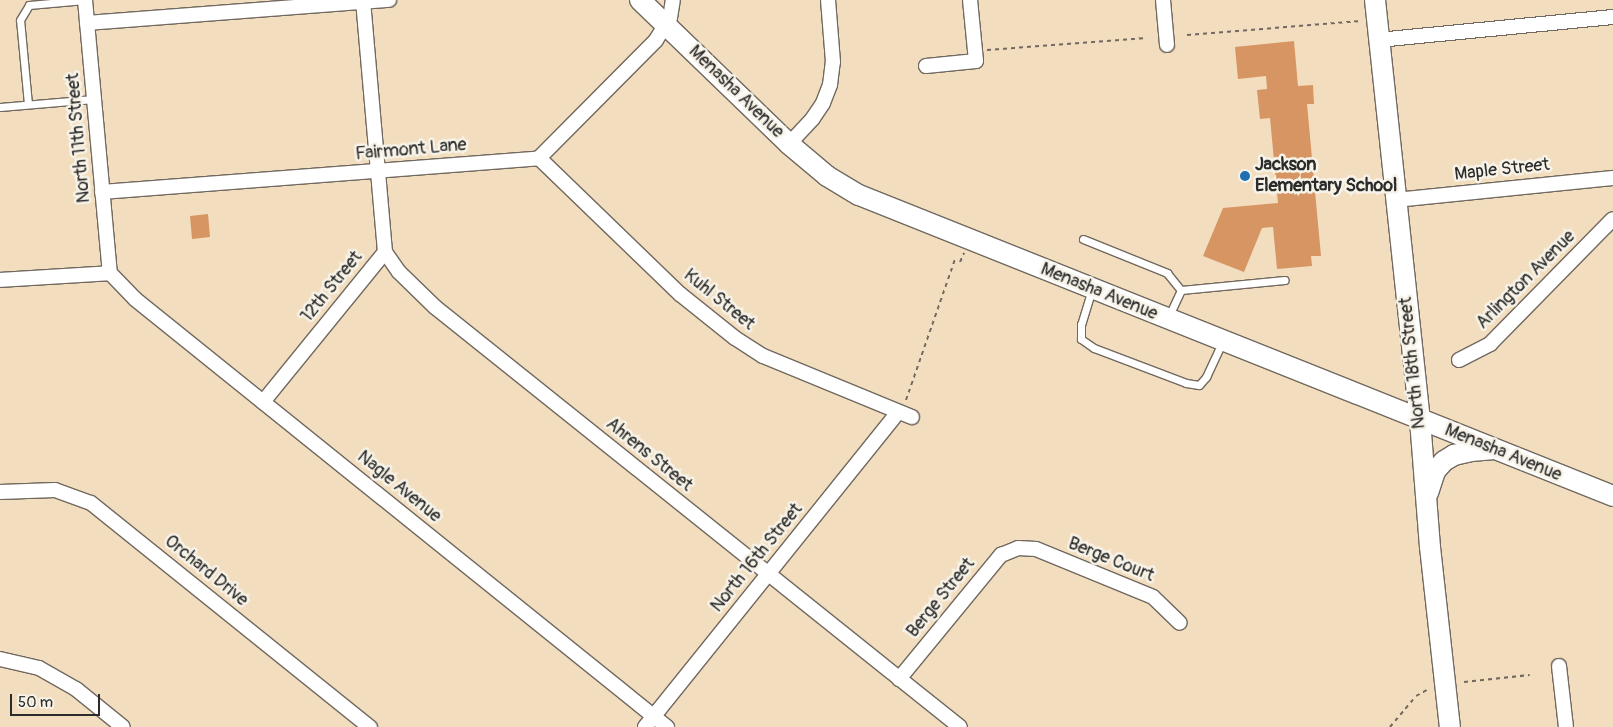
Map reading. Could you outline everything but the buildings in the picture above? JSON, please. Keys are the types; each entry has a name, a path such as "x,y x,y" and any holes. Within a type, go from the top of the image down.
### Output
{"street":[{"name":"North 11th Street","path":"85,0 110,273"},
{"path":"87,23 389,0"},
{"name":"Menasha Avenue","path":"640,0 789,144 827,176 859,195 1613,496"},
{"path":"539,158 651,46 671,15 673,0"},
{"path":"789,144 813,118 823,103 830,85 833,62 828,0"},
{"path":"926,66 976,62 970,0"},
{"path":"1162,0 1167,45"},
{"name":"North 18th Street","path":"1375,0 1420,420 1430,547 1450,727"},
{"name":"12th Street","path":"263,402 385,252 364,1"},
{"path":"1378,40 1613,17"},
{"name":"Fairmont Lane","path":"102,192 379,172 539,158"},
{"name":"Kuhl Street","path":"539,158 680,294 735,338 763,356 902,407 912,417"},
{"name":"Maple Street","path":"1395,200 1613,178"},
{"name":"Arlington Avenue","path":"1459,360 1490,344 1613,219"},
{"name":"Ahrens Street","path":"385,252 399,272 435,307 960,727"},
{"path":"0,280 110,273"},
{"name":"Nagle Avenue","path":"110,273 135,299 263,402 649,722 667,727"},
{"name":"North 16th Street","path":"649,722 902,407"},
{"path":"1427,497 1436,471 1444,461 1471,451 1493,449"},
{"name":"Orchard Drive","path":"0,492 55,490 91,503 370,727"},
{"name":"Berge Court","path":"1018,548 1036,549 1153,597 1180,623"},
{"name":"Berge Street","path":"899,679 1001,555 1018,548"},
{"path":"0,658 39,668 76,689 123,727"},
{"path":"1559,666 1566,727"}],"lane":[{"path":"28,104 20,20 29,5 85,0"},
{"path":"0,107 94,99"},
{"path":"1083,239 1167,273 1181,290"},
{"path":"1181,290 1285,280"},
{"path":"1092,289 1081,324 1081,339 1094,348 1186,383 1199,384 1206,377 1223,341"},
{"path":"1168,319 1181,290"}],"path":[{"path":"1188,35 1360,22"},
{"path":"986,50 1146,38"},
{"path":"960,262 964,253"},
{"path":"902,407 955,260"},
{"path":"1464,682 1530,675"},
{"path":"1390,727 1416,696 1427,690"}],"place":[{"name":"Jackson Elementary School","path":"1245,176"}]}
